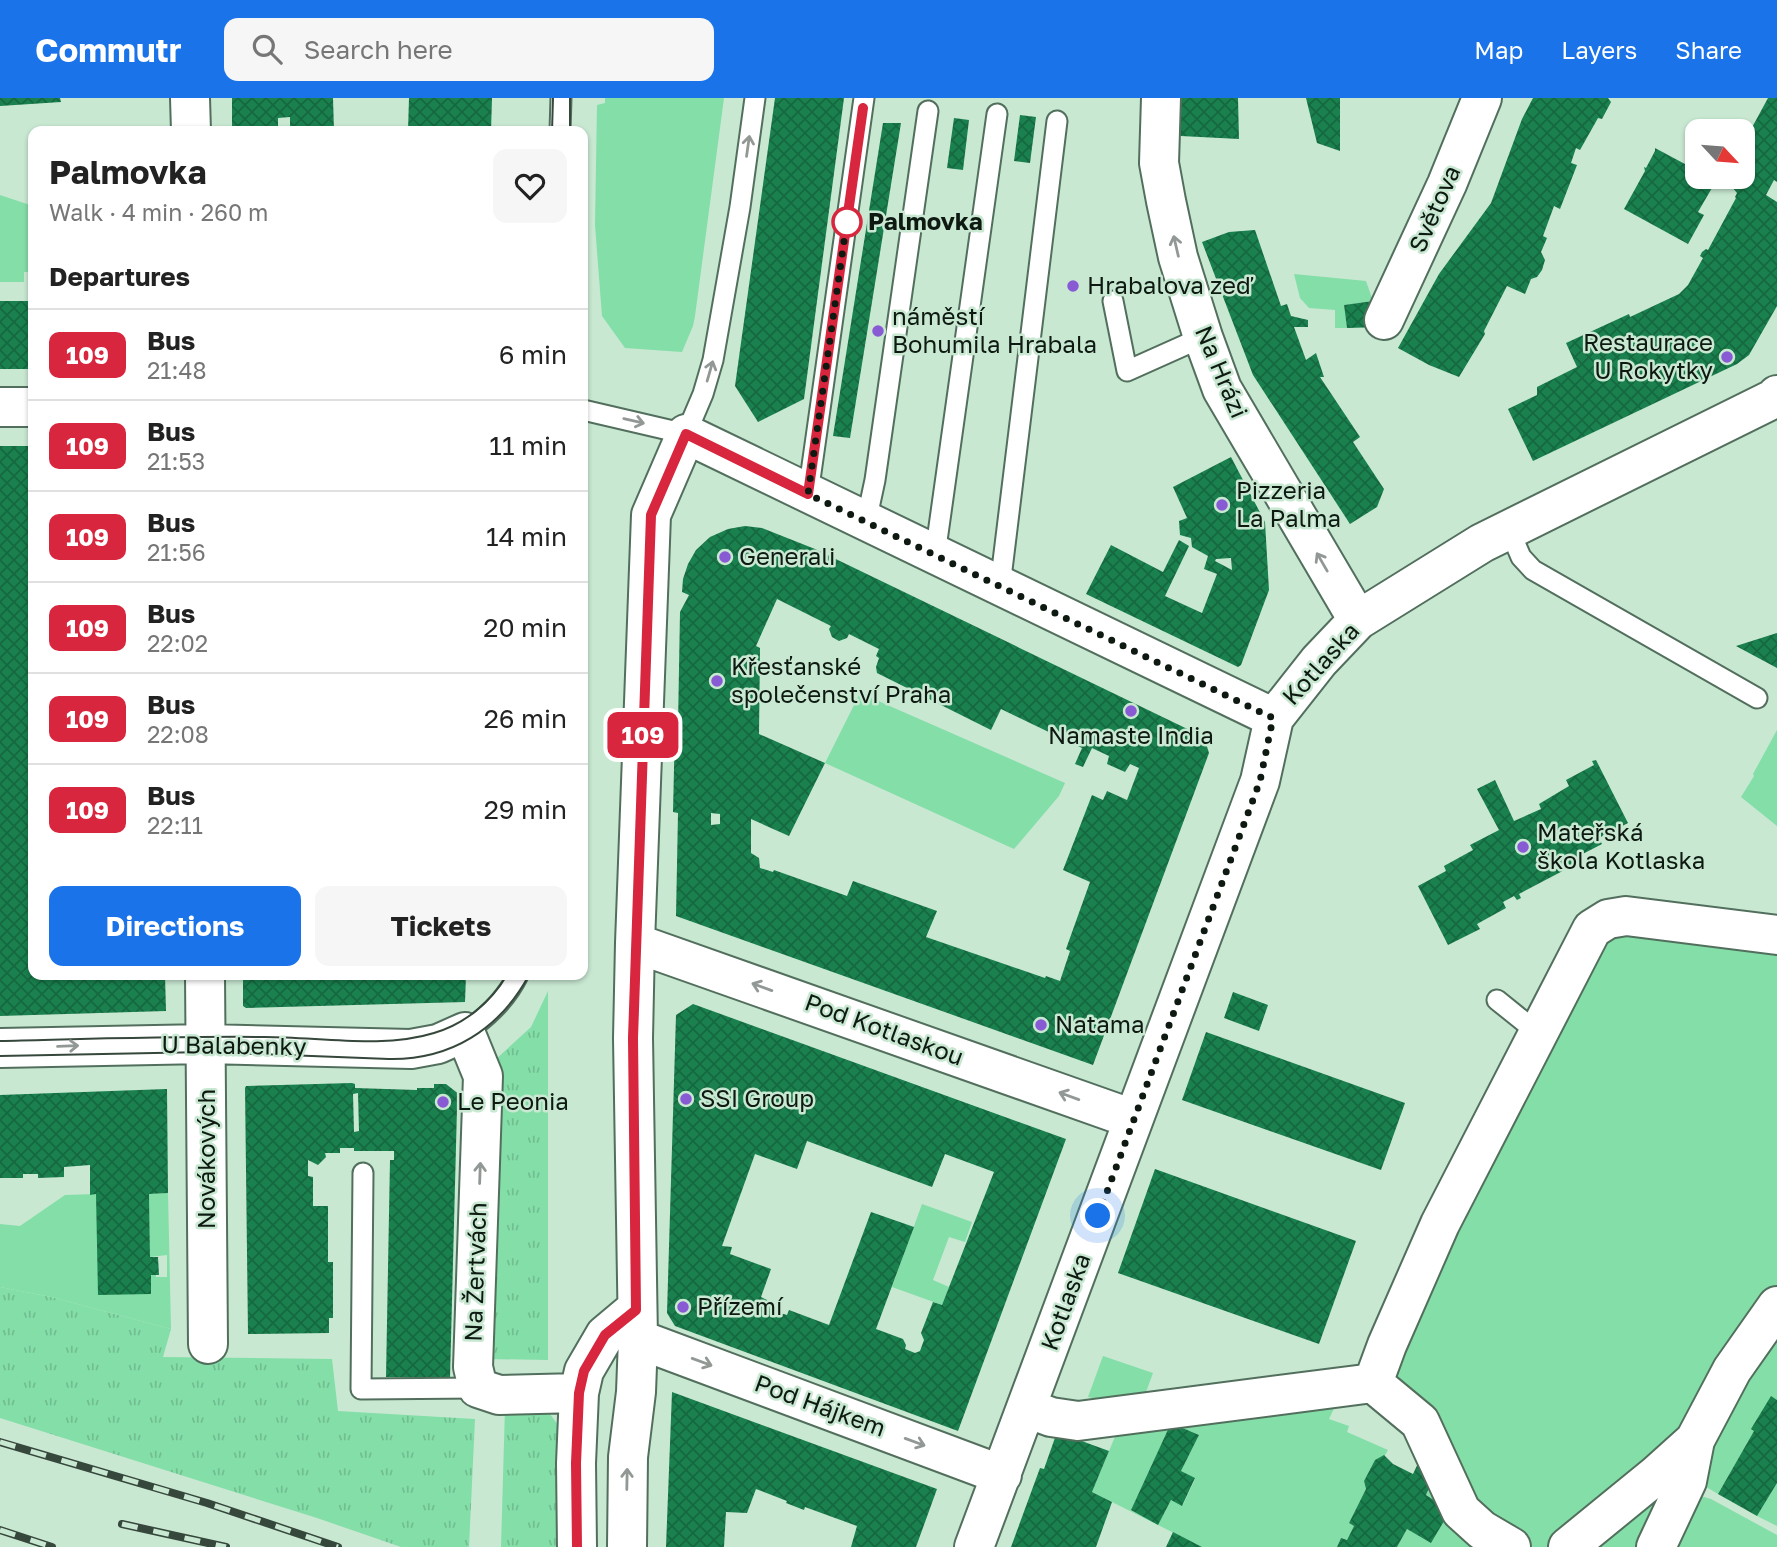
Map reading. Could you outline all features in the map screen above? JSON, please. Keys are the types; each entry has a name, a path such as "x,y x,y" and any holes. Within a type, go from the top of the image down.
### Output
{"street":[{"path":"191,98 191,126"},
{"name":"Na Hrázi","path":"1161,98 1159,163 1178,257 1222,389 1358,620"},
{"name":"Světova","path":"1384,320 1447,184 1482,98"},
{"name":"Kotlaska","path":"974,1547 1260,781 1273,718 1319,661 1358,620 1446,564 1509,529 1777,395"},
{"path":"0,407 28,407"},
{"path":"627,1547 628,1457 636,1392 637,1324 633,1038 635,943 651,515 686,434 1273,718"},
{"path":"1373,1383 1440,1224 1592,929 1608,919 1626,916 1777,934"},
{"name":"Pod Kotlaskou","path":"635,943 1133,1119"},
{"name":"Novákových","path":"205,980 208,1344"},
{"name":"U Balabenky","path":"0,1048 206,1044 411,1049 438,1044 465,1032"},
{"name":"Na Žertvách","path":"465,1032 483,1076 472,1367 478,1388"},
{"path":"1657,1547 1687,1481 1695,1440 1732,1370 1777,1306"},
{"path":"577,1547 576,1463 579,1393 584,1371 605,1335 637,1324"},
{"name":"Pod Hájkem","path":"637,1324 1002,1475"},
{"path":"1027,1408 1051,1417 1078,1421 1373,1383 1420,1422 1461,1511 1482,1530 1511,1547"},
{"path":"478,1388 499,1395 579,1393"},
{"path":"1568,1547 1695,1440"}],"lane":[{"path":"560,126 561,98"},
{"path":"588,411 686,434 704,394 713,360 740,207 755,98"},
{"path":"808,494 864,103 881,98"},
{"path":"866,522 875,480 928,111"},
{"path":"934,555 998,114"},
{"path":"1000,586 1057,121"},
{"path":"1113,301 1126,371 1203,337"},
{"path":"1509,529 1521,557 1533,570 1757,698"},
{"path":"465,1032 498,1006 515,980"},
{"path":"1497,1000 1538,1032"},
{"path":"363,1173 361,1389 478,1388"}],"green space":[{"path":"605,98 724,98 695,316 682,352 625,348 602,316 595,225 597,105 605,103"},
{"path":"0,195 28,204 28,272 24,272 24,282 0,282"},
{"path":"1294,274 1366,281 1373,301 1344,305 1347,328 1335,328 1335,310 1309,308 1300,298"},
{"path":"860,693 1065,783 1059,796 1014,849 825,763"},
{"path":"1777,730 1777,826 1741,797"},
{"path":"1596,907 1722,908 1777,915 1777,1400 1771,1397 1718,1494 1698,1482 1648,1547 1397,1547 1407,1529 1431,1542 1445,1508 1426,1495 1449,1456 1420,1397 1393,1379"},
{"path":"548,991 548,1360 487,1359 495,1060 531,1027"},
{"path":"168,1193 171,1329 51,1297 0,1287 0,1224 20,1226 65,1195 96,1194 151,1275 167,1277 167,1255 150,1257 149,1194"},
{"path":"922,1204 972,1222 965,1242 949,1237 933,1280 949,1287 942,1305 892,1287"},
{"path":"0,1287 51,1297 171,1329 163,1357 332,1359 338,1411 475,1419 469,1547 401,1547 0,1418"},
{"path":"1103,1356 1153,1373 1142,1403 1088,1397"},
{"path":"1338,1400 1329,1419 1349,1426 1347,1432 1388,1450 1384,1457 1375,1460 1364,1481 1366,1489 1349,1523 1354,1526 1347,1540 1341,1538 1337,1547 1202,1547 1092,1492 1119,1427","holes":["1171,1423 1199,1435 1181,1471 1195,1479 1183,1505 1171,1500 1158,1524 1131,1510"]},
{"path":"505,1407 550,1414 561,1429 560,1547 501,1547"},
{"path":"1777,1483 1777,1526 1757,1516"},
{"path":"1697,1495 1711,1499 1777,1535 1777,1547 1672,1547"}],"building":[{"path":"0,98 60,98 61,102 0,106"},
{"path":"232,98 333,98 334,126 290,126 290,117 278,118 278,126 232,126"},
{"path":"409,98 492,98 491,126 408,126"},
{"path":"775,98 844,98 804,399 758,422 735,386"},
{"path":"1179,98 1238,98 1239,139 1179,135"},
{"path":"1306,98 1340,98 1340,151 1317,143"},
{"path":"1533,98 1608,98 1611,102 1602,119 1598,118 1580,150 1576,148 1571,163 1577,165 1560,209 1554,206 1543,236 1547,238 1541,252 1545,260 1542,270 1537,277 1531,279 1525,294 1507,286 1484,331 1485,334 1459,377 1398,348 1439,274 1491,203 1522,119"},
{"path":"1768,98 1777,98 1777,182 1774,180 1766,195 1777,202 1777,306 1749,355 1737,364 1533,461 1508,409 1537,395 1537,387 1577,367 1566,343 1679,294 1688,285 1703,258 1700,256 1702,252 1708,250 1736,198 1737,193 1734,189 1755,189 1755,122"},
{"path":"1020,115 1036,117 1030,163 1014,161"},
{"path":"954,118 969,120 963,170 947,168"},
{"path":"883,123 901,123 850,438 833,436"},
{"path":"1655,148 1685,164 1685,189 1711,189 1698,212 1704,215 1688,244 1624,209 1645,171 1644,167 1646,168"},
{"path":"1255,230 1281,306 1287,304 1291,316 1308,320 1308,327 1294,327 1306,360 1316,353 1324,377 1320,377 1360,437 1353,442 1384,489 1377,507 1350,524 1253,375 1202,242 1229,232"},
{"path":"0,301 28,301 28,369 0,369"},
{"path":"1373,301 1382,327 1347,328 1344,305"},
{"path":"0,446 28,446 28,980 165,980 166,1011 0,1016"},
{"path":"1231,457 1265,522 1269,590 1238,667 1086,594 1111,545 1163,572 1179,540 1189,546 1165,596 1202,613 1217,574 1204,569 1208,556 1192,547 1191,538 1180,535 1179,521 1187,518 1173,487","holes":["1231,558 1232,570 1215,561 1216,559"]},
{"path":"745,526 762,528 815,549 1204,737 1209,753 1093,1065 676,916 678,813 673,812 675,725 678,725 680,612 689,595 682,592 683,579 696,550 710,537 728,529","holes":["777,599 831,626 829,629 832,637 839,641 847,638 849,634 879,649 876,656 879,658 877,673 991,730 1001,709 1082,748 1075,764 1083,767 1092,748 1109,756 1107,764 1125,772 1130,764 1139,768 1127,800 1107,791 1103,800 1092,795 1063,870 1090,882 1066,949 1070,951 1060,981 926,937 937,911 853,881 847,896 774,870 773,872 760,868 759,858 751,853 751,819 789,836 825,763 759,734 760,648 756,646","711,813 720,814 720,824 711,825"]},
{"path":"1777,633 1777,668 1736,646"},
{"name":"Mateřská škola Kotlaska","path":"1596,760 1628,823 1599,838 1602,844 1573,859 1576,864 1519,894 1521,898 1517,900 1514,896 1503,902 1506,908 1477,924 1480,929 1448,945 1418,886 1446,871 1444,866 1473,850 1470,845 1499,830 1477,789 1495,780 1514,821 1541,809 1539,804 1569,786 1566,780 1594,765 1592,761"},
{"path":"243,980 466,980 465,1002 243,1006"},
{"path":"1233,992 1268,1005 1259,1031 1224,1018"},
{"path":"693,1004 1066,1139 958,1431 675,1326 667,1313 676,1015","holes":["807,1141 932,1187 945,1154 994,1172 942,1305 933,1302 921,1333 924,1340 920,1351 915,1353 905,1349 903,1339 876,1329 914,1227 871,1212 829,1325 789,1310 787,1315 770,1310 769,1301 761,1297 771,1269 730,1254 732,1247 722,1246 755,1154 797,1169"]},
{"path":"1206,1032 1405,1103 1381,1170 1182,1100"},
{"path":"352,1083 355,1088 417,1090 434,1088 434,1084 446,1084 460,1095 457,1108 450,1378 386,1377 390,1160 394,1160 394,1151 354,1151 354,1148 340,1148 340,1153 325,1153 326,1157 318,1165 308,1160 308,1176 313,1177 313,1206 328,1206 328,1262 333,1262 333,1318 329,1318 329,1333 248,1334 246,1086","holes":["358,1093 359,1131 354,1132 353,1094"]},
{"path":"167,1089 168,1193 149,1194 150,1257 158,1257 159,1275 151,1275 151,1294 98,1295 96,1194 90,1195 90,1165 64,1167 64,1177 38,1178 38,1174 23,1174 23,1178 0,1178 0,1095"},
{"path":"1155,1169 1356,1241 1319,1344 1118,1273"},
{"path":"672,1392 937,1489 916,1547 851,1547 857,1526 805,1507 804,1510 756,1489 747,1513 726,1512 724,1547 666,1547"},
{"path":"1771,1396 1777,1400 1777,1483 1757,1516 1718,1494"},
{"path":"1171,1423 1199,1435 1181,1471 1195,1478 1182,1506 1171,1500 1158,1525 1131,1510"},
{"path":"1057,1432 1109,1451 1092,1492 1112,1502 1096,1547 1011,1547 1040,1468 1044,1469"},
{"path":"1384,1455 1393,1464 1413,1474 1422,1455 1438,1469 1426,1495 1446,1508 1444,1521 1431,1543 1407,1529 1397,1547 1337,1547 1341,1538 1347,1540 1354,1526 1349,1523 1366,1489 1364,1481 1375,1460"},
{"path":"1173,1532 1202,1547 1166,1547"}],"tram line":[{"path":"552,126 553,98"},
{"path":"570,98 570,126"},
{"path":"0,1041 232,1037 372,1041 414,1038 445,1029 467,1018 485,1003 503,980"},
{"path":"0,1056 206,1052 412,1058 433,1054 471,1038 504,1011 526,980"}],"railway":[{"path":"0,1442 207,1503 338,1547"},
{"path":"122,1524 226,1547"},
{"path":"0,1530 52,1547"}],"bus line":[{"name":"109","path":"577,1547 576,1463 579,1393 584,1371 605,1335 636,1310 633,1038 651,515 686,434 808,494 863,108"}],"place":[{"name":"Palmovka","path":"847,222"},
{"name":"Hrabalova zeď","path":"1073,286"},
{"name":"náměstí Bohumila Hrabala","path":"878,331"},
{"name":"Restaurace U Rokytky","path":"1727,357"},
{"name":"Pizzeria La Palma","path":"1222,505"},
{"name":"Generali","path":"725,557"},
{"name":"Křesťanské společenství Praha","path":"717,681"},
{"name":"Namaste India","path":"1131,711"},
{"name":"Mateřská škola Kotlaska","path":"1523,847"},
{"name":"Natama","path":"1041,1025"},
{"name":"SSI Group","path":"686,1099"},
{"name":"Le Peonia","path":"443,1102"},
{"name":"Přízemí","path":"683,1307"}],"route":[{"path":"847,222 848,213 808,494 1273,718 1260,781 1098,1216"}]}
